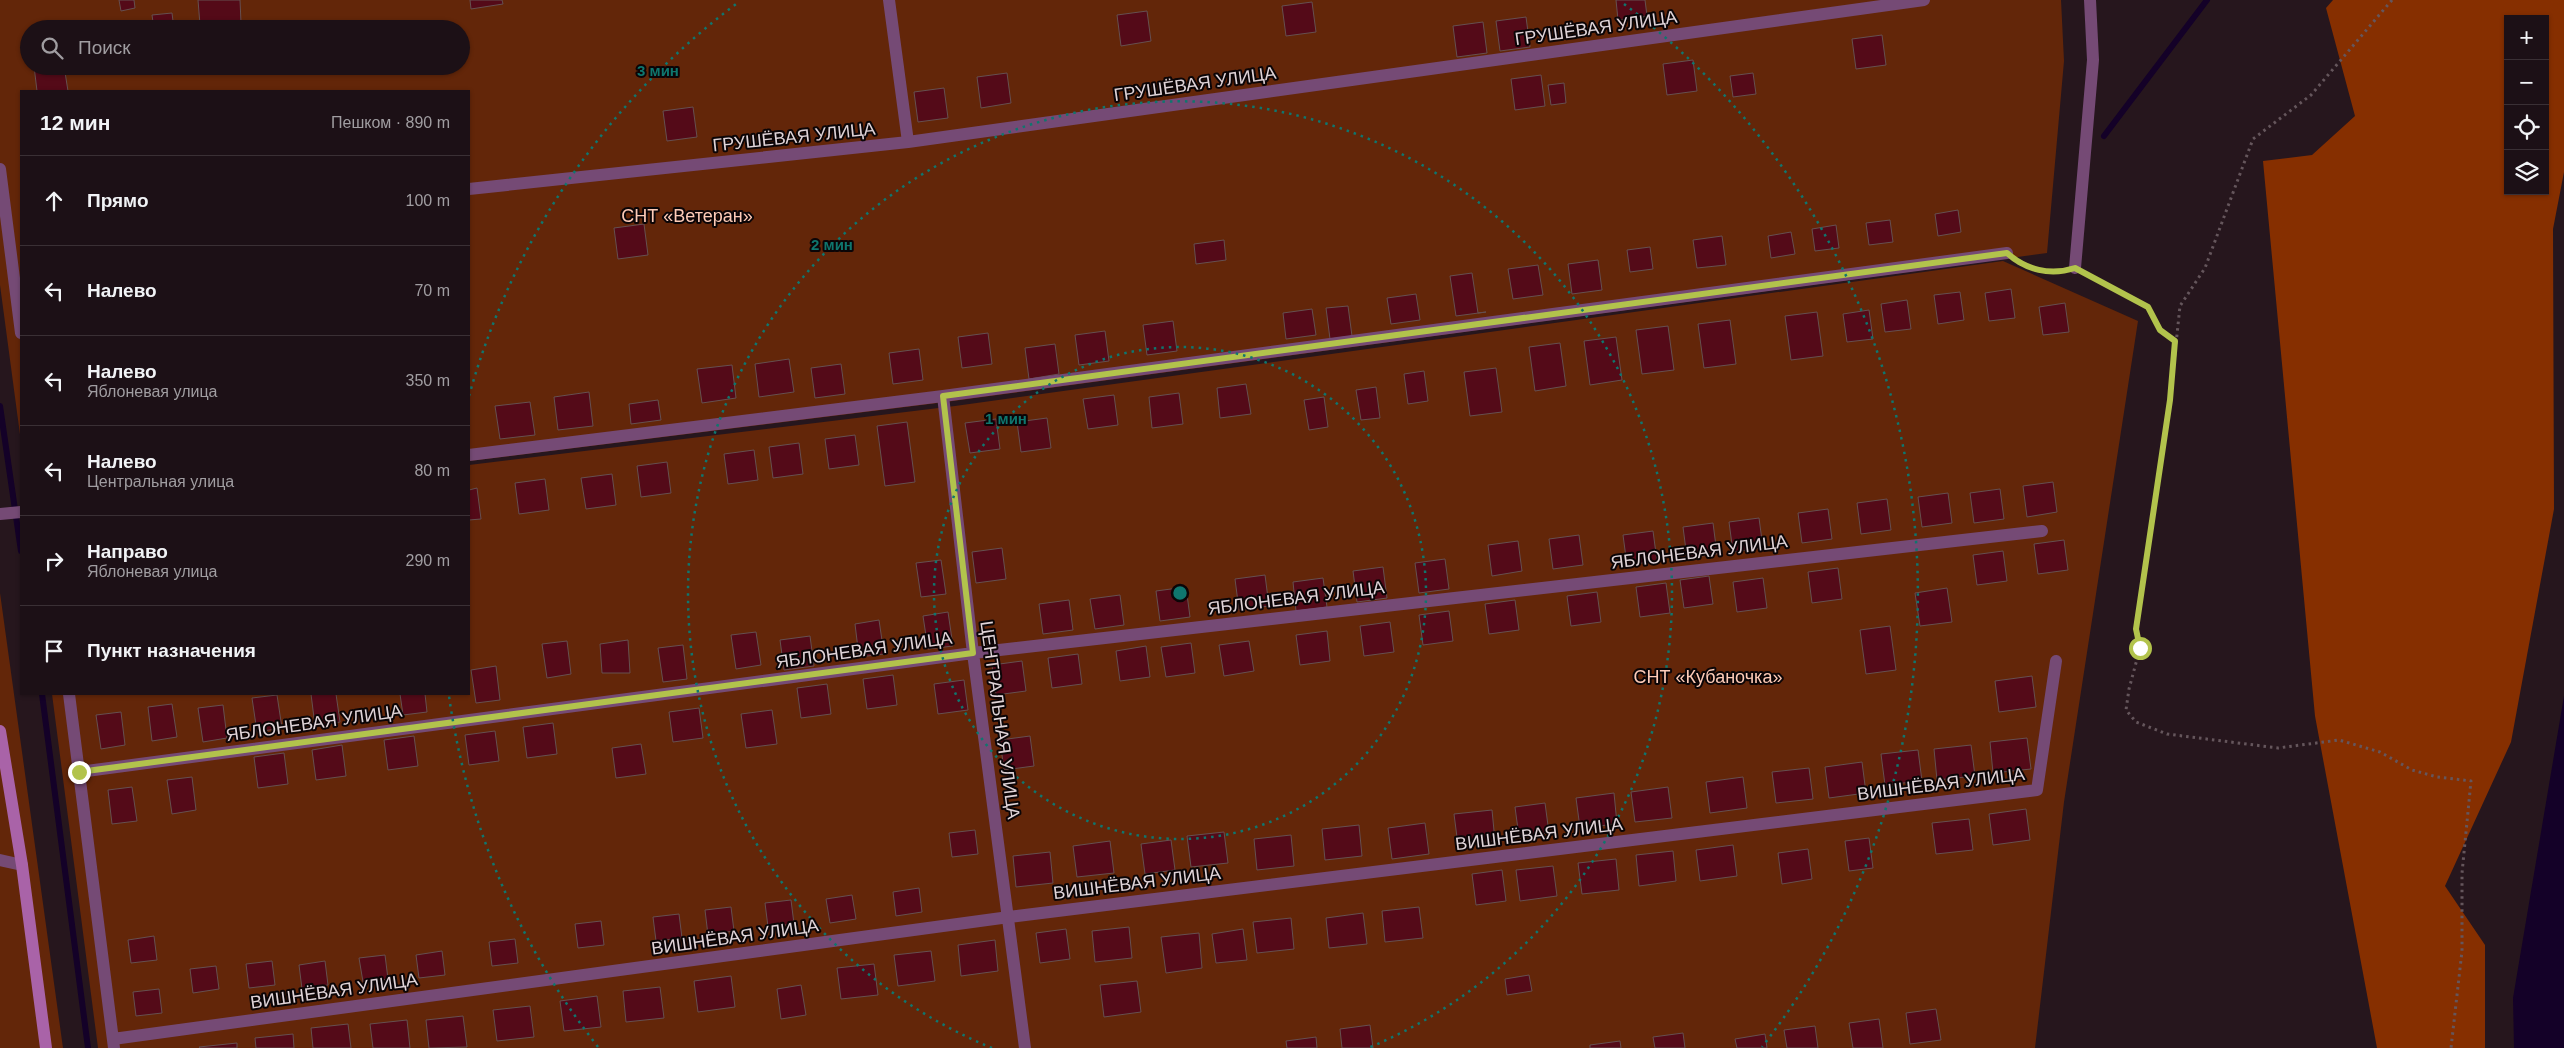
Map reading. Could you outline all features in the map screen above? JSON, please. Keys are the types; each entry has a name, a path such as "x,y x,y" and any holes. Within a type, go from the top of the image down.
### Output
{"street":[{"path":"889,0 908,142"},
{"name":"ГРУШЁВАЯ УЛИЦА","path":"470,189 908,142 1924,0"},
{"path":"2075,268 2093,60 2090,0"},
{"path":"0,169 20,326"},
{"path":"8,239 20,238"},
{"path":"470,455 943,396 2007,253"},
{"name":"ЦЕНТРАЛЬНАЯ УЛИЦА","path":"943,396 973,653 1025,1048"},
{"path":"0,514 20,512"},
{"name":"ЯБЛОНЕВАЯ УЛИЦА","path":"79,772 973,653 2042,530"},
{"name":"ВИШНЁВАЯ УЛИЦА","path":"113,1044 1009,917 2038,790 2056,662"},
{"path":"70,695 113,1044"},
{"path":"0,731 22,865 46,1048"},
{"path":"0,860 22,865"}],"path":[{"path":"2392,0 2311,96 2253,139 2205,268 2180,306 2170,400 2136,629 2140,648 2129,689 2126,710 2136,722 2167,734 2278,748 2339,740 2380,752 2412,770 2437,777 2471,781 2462,873 2462,951 2451,1048"},
{"path":"2007,253 2018,263 2037,270 2061,272 2075,268 2148,307 2160,330 2175,341"}],"green space":[{"name":"СНТ «Ветеран»","path":"0,0 2061,0 2064,61 2047,253 946,402 470,461 470,90 20,90 20,435 0,285"},
{"name":"СНТ «Кубаночка»","path":"2003,261 2138,321 2064,802 2035,1048 98,1048 52,695 470,695 470,465 955,406"},
{"path":"0,593 63,1048 0,1048"}],"shaded area":[{"path":"2333,0 2564,0 2564,172 2553,229 2554,509 2511,742 2445,886 2485,945 2485,1048 2377,1048 2315,716 2263,161 2312,155 2355,116 2326,8"},
{"path":"2564,696 2564,1048 2514,1048 2513,998"}],"building":[{"path":"119,0 134,0 135,8 121,11"},
{"path":"198,0 240,0 241,20 200,20"},
{"path":"470,0 502,0 503,4 471,9"},
{"path":"1616,0 1645,0 1647,16 1618,20"},
{"path":"1312,2 1316,32 1286,36 1282,6"},
{"path":"1147,11 1151,41 1121,46 1117,15"},
{"path":"172,13 173,20 153,20 152,15"},
{"path":"1526,17 1530,47 1500,51 1496,21"},
{"path":"1483,22 1487,53 1457,57 1453,26"},
{"path":"1882,35 1886,65 1856,69 1852,39"},
{"path":"1693,60 1697,91 1667,95 1663,64"},
{"path":"1007,73 1011,103 981,108 977,77"},
{"path":"1753,73 1756,94 1733,97 1730,76"},
{"path":"35,75 65,75 68,90 37,90"},
{"path":"1541,75 1545,106 1515,110 1511,79"},
{"path":"1564,83 1566,103 1551,105 1548,85"},
{"path":"944,88 948,118 918,122 914,92"},
{"path":"693,107 697,137 667,141 663,111"},
{"path":"1958,210 1961,232 1938,236 1935,214"},
{"path":"1890,220 1893,242 1869,245 1866,223"},
{"path":"644,224 648,255 618,259 614,228"},
{"path":"1836,225 1839,248 1815,251 1812,229"},
{"path":"1791,232 1795,254 1771,258 1768,236"},
{"path":"1722,236 1726,265 1697,268 1693,240"},
{"path":"1224,240 1226,260 1196,264 1194,244"},
{"path":"1650,247 1653,269 1630,272 1627,250"},
{"path":"1598,260 1602,290 1572,294 1568,264"},
{"path":"1538,265 1543,295 1513,299 1508,269"},
{"path":"1472,273 1478,313 1486,312 1456,316 1450,276"},
{"path":"2011,289 2015,318 1989,321 1985,293"},
{"path":"1960,292 1964,320 1938,324 1934,295"},
{"path":"1416,294 1420,320 1391,324 1387,298"},
{"path":"1907,300 1911,329 1885,332 1881,304"},
{"path":"2065,303 2069,332 2043,335 2039,307"},
{"path":"1348,306 1352,336 1330,339 1326,308"},
{"path":"1312,309 1316,335 1286,339 1283,313"},
{"path":"1869,310 1873,339 1847,342 1843,314"},
{"path":"1817,312 1823,356 1791,360 1785,316"},
{"path":"1730,320 1736,364 1704,368 1698,324"},
{"path":"1173,321 1177,351 1147,355 1143,325"},
{"path":"1668,326 1674,370 1642,374 1636,330"},
{"path":"1105,331 1109,361 1079,365 1075,335"},
{"path":"988,333 992,364 962,368 958,337"},
{"path":"1616,337 1622,380 1590,385 1584,341"},
{"path":"1560,343 1566,386 1535,391 1529,347"},
{"path":"1055,344 1059,374 1029,379 1025,348"},
{"path":"919,349 923,380 893,384 889,353"},
{"path":"789,359 794,392 759,397 755,364"},
{"path":"841,364 845,394 815,398 811,368"},
{"path":"732,365 736,398 702,403 697,369"},
{"path":"1496,368 1502,412 1470,416 1464,372"},
{"path":"1424,371 1428,401 1408,404 1404,374"},
{"path":"1246,384 1251,414 1220,418 1217,388"},
{"path":"1376,387 1380,418 1361,420 1356,390"},
{"path":"589,392 593,426 558,430 554,397"},
{"path":"1179,393 1183,424 1152,428 1149,397"},
{"path":"1114,395 1118,425 1088,429 1083,399"},
{"path":"1324,397 1328,427 1309,430 1304,400"},
{"path":"658,400 661,420 631,424 629,404"},
{"path":"530,402 535,435 500,439 495,406"},
{"path":"1047,418 1051,448 1021,452 1017,422"},
{"path":"996,419 1000,449 970,453 965,423"},
{"path":"907,422 915,482 885,486 877,426"},
{"path":"855,435 859,465 829,469 825,439"},
{"path":"799,443 803,474 773,478 769,447"},
{"path":"754,450 758,480 728,484 724,454"},
{"path":"667,462 671,493 641,497 637,466"},
{"path":"612,474 616,505 586,509 581,478"},
{"path":"545,479 549,510 519,514 515,483"},
{"path":"2053,482 2057,512 2027,517 2023,486"},
{"path":"477,488 481,519 470,520 470,490"},
{"path":"2000,489 2004,519 1974,523 1970,493"},
{"path":"1948,493 1952,523 1922,527 1918,497"},
{"path":"1887,499 1891,530 1861,534 1857,503"},
{"path":"1828,509 1832,539 1802,543 1798,513"},
{"path":"1759,518 1763,548 1733,552 1729,522"},
{"path":"1713,523 1717,554 1687,558 1683,527"},
{"path":"1653,531 1657,561 1627,565 1623,535"},
{"path":"1579,535 1583,565 1553,569 1549,539"},
{"path":"2064,540 2068,570 2038,574 2034,544"},
{"path":"1518,541 1522,571 1492,576 1488,545"},
{"path":"1002,548 1006,579 976,583 972,552"},
{"path":"2003,551 2007,581 1977,585 1973,555"},
{"path":"1445,559 1449,589 1419,593 1415,563"},
{"path":"941,560 946,594 921,597 916,563"},
{"path":"1383,567 1387,598 1357,602 1353,571"},
{"path":"1838,568 1842,599 1812,603 1808,572"},
{"path":"1265,575 1269,606 1239,610 1235,579"},
{"path":"1709,576 1713,604 1684,608 1680,580"},
{"path":"1323,578 1327,607 1296,611 1293,582"},
{"path":"1763,578 1767,608 1737,612 1733,582"},
{"path":"1666,583 1670,613 1640,617 1636,587"},
{"path":"1186,587 1190,617 1160,621 1156,591"},
{"path":"1947,588 1952,622 1920,626 1915,593"},
{"path":"1597,592 1601,622 1571,626 1567,596"},
{"path":"1120,595 1124,625 1095,629 1090,599"},
{"path":"1069,600 1073,630 1043,634 1039,604"},
{"path":"1515,600 1519,630 1489,634 1485,604"},
{"path":"1449,611 1453,641 1423,645 1419,615"},
{"path":"948,612 953,646 928,649 923,616"},
{"path":"879,620 884,654 859,657 855,624"},
{"path":"1390,622 1394,652 1364,656 1360,626"},
{"path":"1890,626 1896,670 1866,674 1860,630"},
{"path":"1327,631 1330,661 1300,665 1296,635"},
{"path":"756,632 761,665 736,669 731,635"},
{"path":"810,636 814,666 784,670 780,640"},
{"path":"628,640 630,673 602,673 600,644"},
{"path":"567,641 571,674 547,678 542,644"},
{"path":"1249,641 1254,671 1224,676 1219,645"},
{"path":"1191,643 1195,673 1166,677 1161,647"},
{"path":"683,645 687,679 663,682 658,648"},
{"path":"1146,646 1150,677 1120,681 1116,651"},
{"path":"1078,654 1082,684 1052,688 1048,658"},
{"path":"1022,661 1026,691 996,695 992,665"},
{"path":"496,666 500,700 476,703 471,670"},
{"path":"893,675 897,705 867,709 863,679"},
{"path":"2032,676 2036,707 1999,712 1995,681"},
{"path":"964,680 968,710 938,714 934,684"},
{"path":"827,684 831,714 801,718 797,688"},
{"path":"277,695 282,728 257,732 252,698"},
{"path":"311,695 336,695 340,722 315,726"},
{"path":"400,695 425,695 427,712 403,715"},
{"path":"172,704 177,737 152,741 148,707"},
{"path":"223,705 227,738 203,742 198,708"},
{"path":"699,708 703,738 673,742 669,712"},
{"path":"772,710 777,744 746,748 741,714"},
{"path":"121,712 125,745 101,749 96,715"},
{"path":"553,723 557,754 527,758 523,727"},
{"path":"495,731 499,761 469,765 465,735"},
{"path":"414,736 418,766 388,770 384,740"},
{"path":"1030,736 1034,766 1004,770 1000,740"},
{"path":"2027,738 2031,769 1993,773 1990,742"},
{"path":"641,744 646,774 616,778 612,748"},
{"path":"342,745 346,776 316,780 312,750"},
{"path":"1971,745 1975,776 1937,780 1934,749"},
{"path":"1918,750 1922,781 1885,785 1881,754"},
{"path":"284,753 288,784 258,788 254,757"},
{"path":"1862,762 1866,793 1829,798 1825,767"},
{"path":"1809,768 1813,799 1776,803 1772,772"},
{"path":"192,777 196,810 172,814 167,780"},
{"path":"1743,777 1747,808 1710,813 1706,782"},
{"path":"132,787 137,821 112,824 108,790"},
{"path":"1668,787 1672,818 1635,822 1631,792"},
{"path":"1614,793 1617,824 1580,828 1576,798"},
{"path":"1545,803 1549,833 1519,837 1515,807"},
{"path":"2026,809 2030,840 1993,845 1989,814"},
{"path":"1492,810 1495,841 1458,845 1454,814"},
{"path":"1969,819 1973,850 1936,854 1932,823"},
{"path":"1425,823 1429,854 1392,859 1388,828"},
{"path":"1359,825 1362,856 1325,860 1322,829"},
{"path":"975,830 978,854 952,857 949,833"},
{"path":"1224,832 1228,863 1191,867 1187,836"},
{"path":"1291,835 1294,866 1257,870 1254,839"},
{"path":"1869,838 1873,868 1849,871 1845,841"},
{"path":"1171,840 1175,870 1145,874 1141,844"},
{"path":"1110,841 1114,873 1077,877 1073,846"},
{"path":"1733,845 1737,876 1700,881 1696,850"},
{"path":"1808,849 1812,879 1782,884 1778,853"},
{"path":"1673,851 1676,881 1639,886 1636,855"},
{"path":"1050,852 1053,883 1016,887 1013,856"},
{"path":"1616,859 1619,890 1582,894 1578,863"},
{"path":"1553,866 1557,896 1520,901 1516,870"},
{"path":"1502,870 1506,901 1476,905 1472,874"},
{"path":"919,888 922,912 896,916 893,892"},
{"path":"852,895 856,919 830,923 826,899"},
{"path":"791,900 794,924 768,927 765,903"},
{"path":"731,907 734,931 708,935 705,910"},
{"path":"1419,907 1423,938 1385,942 1382,911"},
{"path":"1363,913 1367,944 1329,948 1326,918"},
{"path":"679,914 682,938 656,941 653,917"},
{"path":"1291,918 1294,949 1257,953 1253,922"},
{"path":"601,921 604,945 578,948 575,924"},
{"path":"1129,927 1132,958 1095,962 1092,931"},
{"path":"1066,929 1070,959 1040,963 1036,933"},
{"path":"1243,929 1247,960 1216,963 1212,934"},
{"path":"1199,933 1202,968 1166,973 1161,937"},
{"path":"154,936 157,960 131,963 128,940"},
{"path":"515,939 518,963 492,966 489,942"},
{"path":"995,940 998,971 961,976 958,945"},
{"path":"442,951 445,975 419,978 416,955"},
{"path":"931,951 935,981 898,986 894,955"},
{"path":"385,955 388,979 363,982 359,958"},
{"path":"272,961 275,985 249,988 246,964"},
{"path":"325,961 328,985 302,989 299,965"},
{"path":"874,964 878,995 841,999 837,968"},
{"path":"216,966 219,989 193,993 190,969"},
{"path":"1529,975 1532,991 1507,995 1505,979"},
{"path":"731,976 735,1007 698,1012 694,981"},
{"path":"1137,981 1141,1012 1104,1017 1100,985"},
{"path":"801,985 806,1015 781,1019 777,989"},
{"path":"660,987 664,1018 626,1022 623,991"},
{"path":"159,989 162,1013 136,1016 133,992"},
{"path":"597,996 601,1027 564,1031 560,1001"},
{"path":"530,1006 534,1037 497,1041 493,1010"},
{"path":"1936,1009 1941,1040 1910,1044 1906,1013"},
{"path":"463,1016 467,1047 429,1048 426,1020"},
{"path":"1879,1019 1883,1048 1853,1048 1849,1023"},
{"path":"407,1020 410,1048 373,1048 370,1024"},
{"path":"348,1024 351,1048 313,1048 311,1028"},
{"path":"1370,1025 1373,1048 1342,1048 1340,1029"},
{"path":"1815,1026 1818,1048 1787,1048 1784,1030"},
{"path":"1683,1033 1685,1048 1655,1048 1653,1037"},
{"path":"293,1034 294,1048 256,1048 255,1038"},
{"path":"1765,1034 1767,1048 1737,1048 1735,1039"},
{"path":"1316,1037 1317,1048 1287,1048 1286,1041"},
{"path":"1620,1041 1621,1048 1590,1048 1590,1045"},
{"path":"237,1043 237,1048 199,1047"}],"waterway":[{"path":"2104,136 2207,0"},
{"path":"0,406 20,544"},
{"path":"42,695 88,1048"}],"route":[{"path":"79,772 973,653 943,396 2007,253 2018,263 2037,270 2061,272 2075,268 2148,307 2160,330 2175,341 2170,400 2136,629 2140,648"}]}
